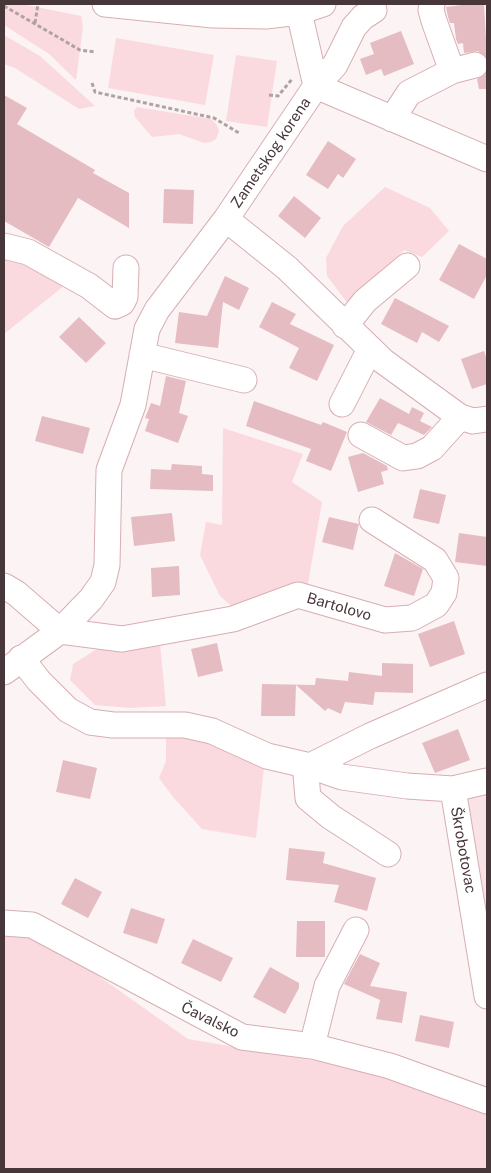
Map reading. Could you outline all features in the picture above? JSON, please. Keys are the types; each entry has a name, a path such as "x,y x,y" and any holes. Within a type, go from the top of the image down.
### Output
{"street":[{"path":"104,4 258,16 299,12 323,4"},
{"path":"392,119 409,93 464,68 432,16 432,4"},
{"name":"Zametskog korena","path":"12,665 60,631 91,599 102,582 107,565 109,470 132,404 147,329 156,310 226,220 306,80 335,65 354,27 363,17 374,10"},
{"name":"Zametskog korena","path":"299,12 306,80"},
{"name":"Zametskog korena","path":"306,80 487,159"},
{"name":"Zametskog korena","path":"226,220 288,268 345,326 383,361 460,417 473,422 487,419"},
{"path":"4,246 28,252 89,286 115,306 122,303 125,297 126,268"},
{"path":"345,326 365,301 407,266"},
{"path":"342,404 370,349"},
{"path":"142,356 244,380"},
{"path":"361,436 404,458 417,456 432,448 460,417"},
{"name":"Bartolovo","path":"60,631 122,639 233,619 298,595 385,620 412,618 436,605 444,593 446,578 435,560 372,520"},
{"path":"4,586 16,593 60,631"},
{"name":"Škrobotovac","path":"12,665 39,681 68,710 90,722 113,725 185,725 212,731 266,756 310,766 342,777 407,786 453,789 487,996"},
{"path":"388,854 331,817 308,798 306,775 310,766 370,736 487,685"},
{"path":"453,789 487,780"},
{"name":"Čavalsko","path":"4,923 32,925 242,1036 312,1046 390,1066 487,1101"},
{"path":"312,1046 327,986 356,930"}],"path":[{"path":"35,23 38,4"},
{"path":"4,6 80,50 95,52"},
{"path":"270,95 278,96 306,80"},
{"path":"92,83 96,92 214,118 239,133"}],"shaded area":[{"path":"4,4 22,4 81,16 83,27 76,80 49,54 4,25"},
{"path":"4,35 40,56 95,106 79,109 15,68 4,64"},
{"path":"116,38 214,55 205,105 108,88"},
{"path":"236,55 277,61 267,127 226,121"},
{"path":"137,107 211,119 217,125 219,131 216,139 204,143 179,134 152,137 135,117 134,111"},
{"path":"385,187 430,208 449,231 422,257 404,250 349,305 327,276 326,258 343,226"},
{"path":"7,257 65,285 4,334 4,259"},
{"path":"223,428 303,454 292,482 322,502 307,590 235,609 220,596 200,555 206,522 222,525"},
{"path":"160,643 166,706 130,708 95,705 70,680 73,664 97,649"},
{"path":"175,732 234,744 264,768 256,838 202,829 173,797 159,778 166,761 166,735"},
{"path":"487,787 487,925 460,805 468,795"},
{"path":"4,928 33,930 188,1039 352,1067 487,1108 487,1169 4,1169"}],"building":[{"path":"484,4 487,58 478,51 464,53 463,43 458,44 454,23 450,23 448,17 446,7"},
{"path":"401,31 414,64 384,76 381,69 366,75 360,59 374,54 370,43"},
{"path":"487,72 487,89 479,89 477,79"},
{"path":"4,95 27,108 17,124 95,170 93,173 129,193 129,228 78,198 49,247 4,221"},
{"path":"328,141 356,159 343,178 338,174 328,189 306,175"},
{"path":"164,189 194,190 193,224 163,223"},
{"path":"294,196 321,218 305,238 278,216"},
{"path":"459,244 487,259 487,275 474,299 439,280"},
{"path":"225,276 249,288 239,310 223,302 218,348 175,343 179,312 207,316"},
{"path":"395,298 449,326 439,342 422,332 417,343 381,324"},
{"path":"272,302 296,314 290,324 334,345 317,381 289,368 299,348 259,327"},
{"path":"79,317 106,343 86,363 59,337"},
{"path":"484,351 487,360 487,384 472,389 461,359"},
{"path":"166,376 186,381 179,413 188,416 178,443 145,431 149,419 145,418 151,403 160,406"},
{"path":"380,398 409,414 412,407 424,413 420,421 432,427 424,435 398,423 391,435 366,422"},
{"path":"254,401 321,425 323,422 347,432 331,471 306,461 311,449 246,426"},
{"path":"42,416 90,428 83,454 35,441"},
{"path":"363,453 387,466 388,470 381,472 384,484 358,492 348,457"},
{"path":"172,464 202,466 202,474 213,475 213,491 150,489 151,469 171,470"},
{"path":"420,489 446,495 439,524 413,518"},
{"path":"172,513 175,541 134,546 131,517"},
{"path":"329,517 359,524 353,550 322,542"},
{"path":"459,533 487,537 487,566 455,562"},
{"path":"395,553 423,569 414,596 384,586"},
{"path":"179,566 180,595 152,597 151,568"},
{"path":"454,621 465,654 430,667 418,634"},
{"path":"217,643 223,671 198,677 191,649"},
{"path":"382,663 413,664 413,693 375,692 373,705 345,702 341,714 328,708 325,711 296,685 295,716 261,716 262,684 315,685 316,678 348,681 349,672 382,676"},
{"path":"458,729 470,760 435,773 422,743"},
{"path":"63,760 97,768 90,799 56,792"},
{"path":"289,848 325,852 323,863 376,878 367,911 334,902 339,885 286,880"},
{"path":"75,878 102,892 88,918 61,904"},
{"path":"131,908 165,919 157,944 123,933"},
{"path":"297,921 325,921 325,957 296,957"},
{"path":"193,939 233,958 221,982 181,963"},
{"path":"360,954 380,963 370,986 407,992 402,1023 376,1019 380,1000 344,984"},
{"path":"270,967 299,983 299,988 285,1014 253,997"},
{"path":"420,1015 454,1022 449,1048 415,1041"}]}
